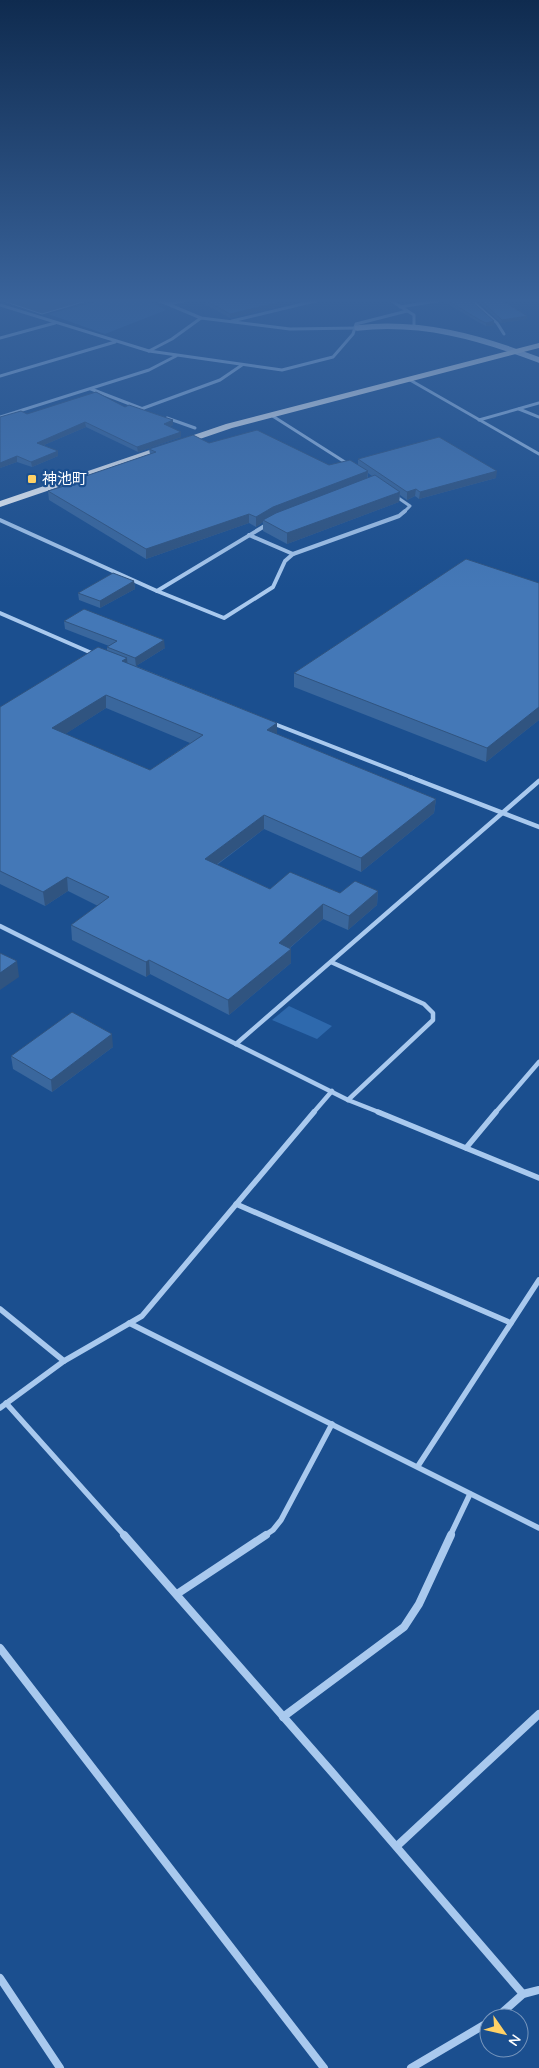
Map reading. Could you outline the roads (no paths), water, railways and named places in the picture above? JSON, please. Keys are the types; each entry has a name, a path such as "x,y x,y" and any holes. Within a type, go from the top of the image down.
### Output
{"highway":[{"path":"0,494 195,428 313,397"},
{"path":"0,504 229,426 344,397"}],"street":[{"path":"0,416 66,397"},
{"path":"109,397 150,412"},
{"path":"140,409 174,397"},
{"path":"438,397 539,454"},
{"path":"479,420 539,403"},
{"path":"519,409 539,417"},
{"path":"159,415 195,428"},
{"path":"271,415 351,466"},
{"path":"0,520 157,591 224,618 273,587 285,561 293,554 399,516 410,506 389,491"},
{"path":"157,591 274,520"},
{"path":"249,535 293,554"},
{"path":"0,613 104,658"},
{"path":"87,659 94,654"},
{"path":"270,723 539,827"},
{"path":"236,1044 539,781"},
{"path":"0,926 348,1100 539,1178"},
{"path":"331,962 424,1004 433,1012 433,1020 348,1100"},
{"path":"466,1148 539,1062"},
{"path":"332,1091 142,1316 64,1361 3,1406 177,1594 397,1846 523,1994"},
{"path":"236,1204 512,1323"},
{"path":"418,1466 539,1280"},
{"path":"0,1309 64,1361"},
{"path":"129,1323 539,1528"},
{"path":"177,1594 273,1530 281,1520 332,1424"},
{"path":"282,1716 404,1627 419,1604 470,1494"},
{"path":"0,1648 324,2068"},
{"path":"397,1846 539,1714"},
{"path":"0,1978 60,2068"},
{"path":"507,2008 523,1994 539,1990"},
{"path":"411,2068 479,2028"}],"place":[{"name":"神池町","path":"32,479"}]}
